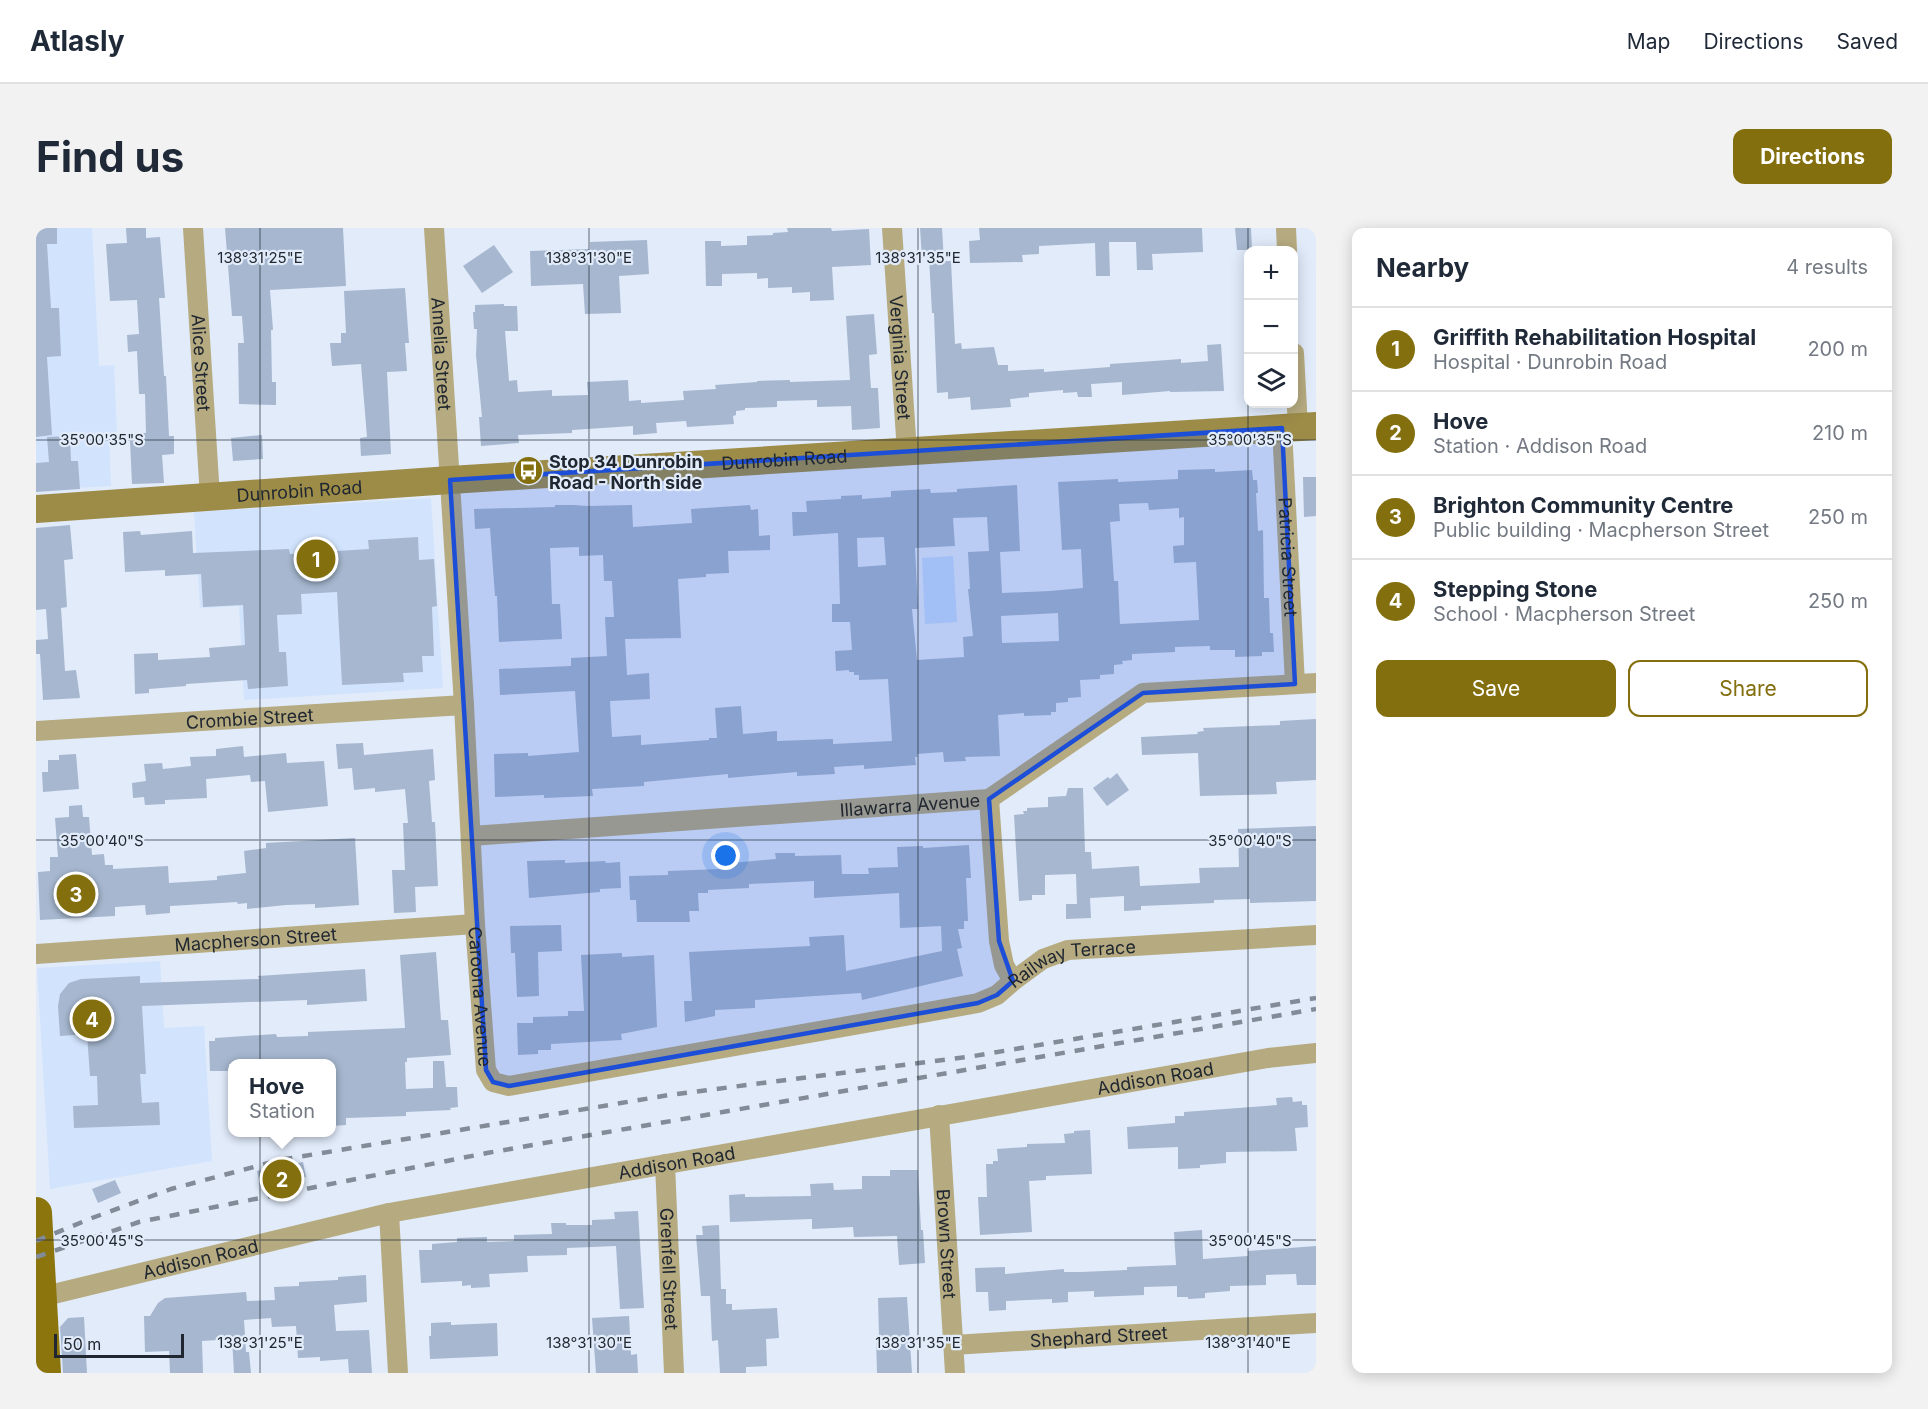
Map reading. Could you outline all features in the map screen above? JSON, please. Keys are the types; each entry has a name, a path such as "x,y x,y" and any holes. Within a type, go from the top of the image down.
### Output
{"main road":[{"path":"36,1213 45,1373"}],"street":[{"name":"Alice Street","path":"193,228 210,497"},
{"name":"Amelia Street","path":"434,228 450,480"},
{"name":"Verginia Street","path":"892,228 907,452"},
{"path":"1286,228 1287,246"},
{"name":"Patricia Street","path":"1293,354 1299,427 1295,684"},
{"name":"Dunrobin Road","path":"36,509 450,480 1299,427"},
{"name":"Caroona Avenue","path":"450,480 475,924 486,1070 493,1082 509,1086 978,1003 998,995 1013,981"},
{"name":"Illawarra Avenue","path":"471,836 989,799 1143,693 1316,683"},
{"name":"Crombie Street","path":"36,731 464,705"},
{"name":"Railway Terrace","path":"989,799 999,941 1004,965 1013,981 1043,959 1068,950 1316,935"},
{"name":"Macpherson Street","path":"36,954 475,924"},
{"name":"Addison Road","path":"41,1297 388,1213 1268,1058 1316,1053"},
{"name":"Brown Street","path":"939,1115 955,1373"},
{"name":"Grenfell Street","path":"665,1164 674,1373"},
{"path":"388,1213 398,1373"},
{"name":"Shephard Street","path":"953,1345 1316,1323"}],"highlighted area":[{"path":"1282,428 1295,684 1143,693 989,799 999,941 1013,981 997,995 978,1003 509,1086 493,1082 486,1070 450,480"}],"shaded area":[{"path":"36,228 92,228 99,366 114,365 117,432 109,433 111,486 36,490"},
{"path":"431,498 443,688 244,700 239,606 200,608 194,512"},
{"path":"953,556 957,622 925,624 922,558"},
{"path":"160,961 164,1028 204,1026 212,1161 50,1189 37,968"}],"building":[{"path":"36,228 57,228 57,244 47,244 51,308 59,308 61,356 47,357 52,435 36,437"},
{"path":"126,228 146,228 146,238 160,237 165,298 159,298 164,376 166,376 169,436 174,436 174,454 162,455 164,483 132,484 130,441 141,441 140,433 146,433 145,394 139,394 137,351 128,352 127,335 139,334 137,300 110,301 106,244 127,243"},
{"path":"225,228 343,228 346,286 270,290 273,330 271,330 272,382 276,382 276,405 239,404 238,343 244,343 242,316 232,316"},
{"path":"787,228 831,228 832,231 869,229 871,265 832,267 834,300 810,301 810,292 792,293 792,287 768,288 768,278 757,279 757,273 722,274 722,286 706,286 705,241 721,241 721,246 747,245 747,236 788,232"},
{"path":"920,228 942,228 944,261 951,261 955,344 961,343 962,349 994,347 998,365 1008,365 1008,371 1044,369 1044,372 1181,359 1181,363 1208,361 1207,345 1221,344 1224,391 1170,391 1122,395 1122,382 1091,384 1092,397 1078,397 1077,392 1063,393 1063,390 1029,393 1029,397 1010,399 1011,407 971,410 970,397 948,399 948,392 937,393 929,257 922,258"},
{"path":"979,228 1202,228 1203,252 1152,254 1153,270 1137,270 1136,242 1109,242 1110,276 1096,276 1095,243 1039,246 1039,254 1022,255 1023,262 970,263 969,241 980,240"},
{"path":"1235,228 1251,228 1252,246 1244,246 1244,250 1237,250"},
{"path":"647,240 649,274 619,276 621,313 585,314 583,284 531,286 530,251 590,249 590,242"},
{"path":"494,245 513,272 482,293 463,266"},
{"path":"405,288 409,343 405,343 407,371 387,372 391,454 361,456 360,438 367,437 361,364 332,366 330,343 341,343 341,333 346,333 344,291"},
{"path":"504,304 504,306 517,306 518,331 505,331 509,381 517,380 518,392 552,390 552,396 588,395 587,382 628,380 629,401 641,400 641,403 684,400 683,391 716,389 715,385 757,381 850,380 846,316 874,314 877,354 869,355 870,375 871,388 878,388 880,428 852,430 851,406 817,407 817,400 777,401 777,407 745,408 745,410 736,411 736,415 733,416 734,424 687,427 686,421 656,423 657,433 633,435 633,426 572,430 572,433 518,435 519,443 481,446 479,417 482,417 476,355 477,329 474,329 473,312 475,312 475,305"},
{"path":"262,435 263,459 233,461 231,438"},
{"path":"70,436 71,461 78,461 80,489 36,492 36,463 49,462 47,437"},
{"path":"1215,469 1215,472 1252,470 1253,480 1257,480 1258,531 1263,530 1264,598 1269,598 1270,633 1273,633 1274,652 1262,652 1262,656 1235,657 1235,650 1210,650 1210,646 1175,647 1175,652 1132,654 1132,660 1114,665 1114,674 1100,675 1100,679 1080,680 1081,697 1068,698 1068,702 1056,703 1056,712 1051,712 1051,715 1024,716 1024,713 998,715 1000,756 965,757 966,761 944,762 943,752 917,754 916,765 864,769 864,765 834,767 835,774 797,776 797,772 728,778 728,774 644,782 644,786 592,789 593,796 495,797 494,754 528,753 528,756 579,752 575,691 500,695 499,669 571,666 571,658 607,656 605,617 614,617 612,581 604,581 603,555 579,556 579,547 550,548 552,604 560,604 562,639 499,642 490,528 475,529 474,509 555,507 555,505 632,505 633,527 692,523 691,509 750,505 751,510 758,509 759,536 770,535 770,550 728,551 729,573 678,579 681,638 625,639 627,675 649,673 650,699 610,701 612,737 641,735 641,745 709,740 709,738 717,738 715,708 741,706 743,734 777,731 777,741 833,739 833,744 892,741 888,679 859,680 859,675 854,675 854,672 849,672 849,670 836,671 835,651 852,650 850,622 832,622 832,604 840,604 838,533 793,536 792,512 807,512 806,501 841,499 841,496 862,495 862,499 891,497 891,491 930,489 931,493 957,492 957,489 1017,485 1020,551 1000,552 1002,593 1083,588 1081,549 1062,550 1058,482 1178,479 1178,470","holes":["1148,503 1149,510 1179,508 1179,518 1184,517 1184,545 1173,546 1174,563 1196,562 1199,620 1120,624 1118,581 1114,581 1110,522 1120,521 1119,504","987,517 989,551 968,552 970,589 968,589 973,636 963,637 964,657 917,660 912,609 918,609 915,548 955,546 953,518","884,537 886,565 858,567 857,538","1058,613 1059,641 1002,643 1001,616"]},
{"path":"1303,477 1316,477 1316,516 1304,517"},
{"path":"70,525 73,559 64,560 67,607 61,608 65,671 76,670 80,698 43,700 40,654 36,654 36,640 48,639 46,609 36,610 36,528"},
{"path":"140,531 141,535 192,531 193,553 289,549 290,554 369,549 368,540 418,537 419,560 434,559 437,606 432,607 434,656 422,656 423,672 403,673 404,682 342,685 337,592 301,594 302,614 277,615 279,652 286,652 288,686 248,689 247,680 186,684 186,686 149,689 149,693 135,694 134,654 158,653 158,660 210,657 209,648 245,645 243,605 203,607 201,574 165,576 165,570 125,572 123,532"},
{"path":"1316,719 1316,780 1276,782 1277,794 1200,796 1198,753 1142,755 1141,737 1198,734 1197,732 1204,731 1203,728 1280,725 1280,721"},
{"path":"363,743 364,755 433,749 435,780 429,781 432,822 435,822 438,886 415,887 416,912 394,913 392,870 405,870 403,823 408,823 405,789 375,792 375,788 354,790 352,768 338,769 336,744"},
{"path":"243,746 244,757 286,753 287,763 324,761 328,806 268,812 265,781 251,782 250,775 206,779 207,798 165,800 165,804 145,805 144,797 133,798 132,783 146,781 144,764 162,763 163,769 191,766 190,757 216,756 216,749"},
{"path":"76,754 79,789 43,792 42,772 48,772 48,760 59,760 59,755"},
{"path":"1117,773 1129,790 1107,806 1093,788"},
{"path":"1068,788 1083,788 1085,852 1091,852 1092,869 1139,866 1140,886 1200,883 1199,868 1239,867 1238,829 1316,826 1316,901 1250,903 1250,899 1214,900 1214,903 1141,906 1141,910 1124,911 1124,896 1090,898 1091,918 1066,919 1066,904 1077,904 1076,874 1045,875 1045,895 1032,895 1032,900 1019,901 1014,815 1024,814 1023,811 1027,811 1027,808 1048,807 1048,797 1066,796"},
{"path":"82,805 83,817 89,817 92,855 104,854 105,865 113,865 113,869 168,866 169,883 217,880 217,876 246,873 244,851 266,848 266,843 355,838 359,905 315,908 315,904 286,905 247,909 247,903 238,904 237,902 170,906 170,913 146,915 145,905 115,907 115,916 40,920 38,872 50,871 50,857 58,857 55,818 69,817 69,806"},
{"path":"969,845 971,878 966,878 968,921 964,921 964,929 958,929 962,948 957,949 963,976 862,1000 861,993 755,1000 755,1008 715,1010 715,1016 685,1022 684,1001 692,1001 689,952 810,946 809,937 844,935 846,971 942,951 941,926 900,928 899,893 814,898 814,881 749,884 749,888 708,890 708,893 698,893 699,911 689,911 690,922 637,922 636,900 630,900 629,876 668,875 668,871 720,869 720,864 776,859 775,853 795,853 795,856 841,855 842,874 869,874 868,868 898,867 897,847"},
{"path":"565,860 565,863 620,862 621,888 529,898 527,861"},
{"path":"561,925 562,951 538,952 539,996 517,997 515,953 511,953 510,926"},
{"path":"436,952 441,1020 448,1020 451,1055 407,1058 405,1062 406,1089 433,1088 433,1061 444,1061 446,1087 457,1087 458,1107 450,1108 451,1110 406,1112 406,1116 346,1118 346,1125 336,1126 336,1059 228,1059 228,1071 210,1071 209,1041 215,1041 215,1038 276,1034 277,1037 308,1036 308,1032 405,1028 400,955"},
{"path":"622,953 622,957 654,955 657,1027 621,1034 622,1040 551,1044 551,1050 538,1050 538,1054 518,1055 517,1023 533,1023 533,1017 568,1016 568,1011 584,1011 581,955"},
{"path":"365,969 367,1001 307,1005 307,1000 142,1006 146,1074 140,1074 142,1103 159,1102 160,1125 74,1128 73,1106 98,1105 97,1076 90,1076 87,1034 60,1036 58,1006 60,994 69,983 81,979 140,976 140,983 259,979 258,976"},
{"path":"1292,1097 1293,1102 1302,1101 1302,1105 1307,1105 1308,1127 1295,1128 1297,1151 1226,1152 1226,1163 1178,1169 1178,1147 1128,1149 1127,1127 1175,1123 1175,1116 1184,1116 1184,1112 1277,1105 1276,1098"},
{"path":"1090,1130 1092,1174 1046,1176 1046,1180 1029,1181 1032,1232 980,1235 978,1197 987,1197 986,1164 998,1161 997,1149 1027,1147 1027,1144 1065,1143 1064,1134"},
{"path":"303,1162 306,1177 260,1186 257,1171"},
{"path":"890,1170 918,1170 925,1263 899,1265 897,1236 854,1237 853,1227 812,1229 812,1219 730,1222 729,1195 745,1194 745,1197 811,1196 810,1184 833,1183 834,1190 862,1189 862,1176 890,1176"},
{"path":"115,1180 121,1193 98,1203 92,1189"},
{"path":"638,1211 644,1308 620,1309 616,1246 567,1248 567,1255 527,1256 528,1272 489,1274 490,1287 471,1288 471,1285 462,1286 462,1281 421,1283 419,1250 432,1250 432,1244 457,1242 457,1238 487,1237 487,1242 514,1241 514,1235 552,1234 551,1223 592,1225 592,1220 615,1219 614,1212"},
{"path":"719,1225 721,1289 726,1289 726,1304 732,1304 732,1310 777,1308 779,1338 766,1339 767,1366 746,1367 746,1373 720,1373 718,1340 712,1341 710,1296 701,1296 696,1235 703,1235 702,1226"},
{"path":"1202,1230 1203,1259 1248,1256 1248,1251 1316,1246 1316,1285 1297,1285 1296,1274 1266,1275 1266,1285 1230,1286 1230,1291 1205,1293 1205,1298 1177,1297 1177,1286 1144,1287 1144,1295 1094,1297 1094,1291 1068,1292 1068,1302 1052,1303 1052,1299 1006,1301 1006,1310 989,1311 988,1292 976,1292 975,1268 1005,1267 1005,1274 1064,1269 1064,1272 1127,1270 1127,1267 1176,1265 1174,1232"},
{"path":"366,1275 367,1302 334,1305 336,1331 369,1330 372,1373 349,1373 348,1359 320,1361 320,1357 298,1358 296,1326 272,1327 271,1318 244,1320 246,1352 249,1352 251,1373 234,1373 232,1339 202,1341 203,1373 170,1373 169,1351 145,1352 144,1316 150,1316 158,1303 165,1298 246,1292 247,1301 275,1300 274,1287 299,1286 299,1282 338,1280 338,1277"},
{"path":"907,1297 912,1373 877,1373 878,1298"},
{"path":"629,1316 631,1355 637,1354 638,1373 596,1373 592,1318"},
{"path":"84,1317 87,1373 63,1373 60,1327 68,1318"},
{"path":"451,1322 451,1325 497,1323 498,1356 430,1359 431,1323"}],"railway":[{"path":"36,1241 171,1189 280,1160 669,1095 974,1056 1316,998"},
{"path":"36,1257 139,1222 487,1153 1316,1009"}],"place":[{"name":"Stop 34 Dunrobin Road - North side","path":"528,471"},
{"name":"Griffith Rehabilitation Hospital","path":"316,559"},
{"name":"Brighton Community Centre","path":"76,894"},
{"name":"Stepping Stone","path":"92,1019"},
{"name":"Hove","path":"282,1179"}]}
